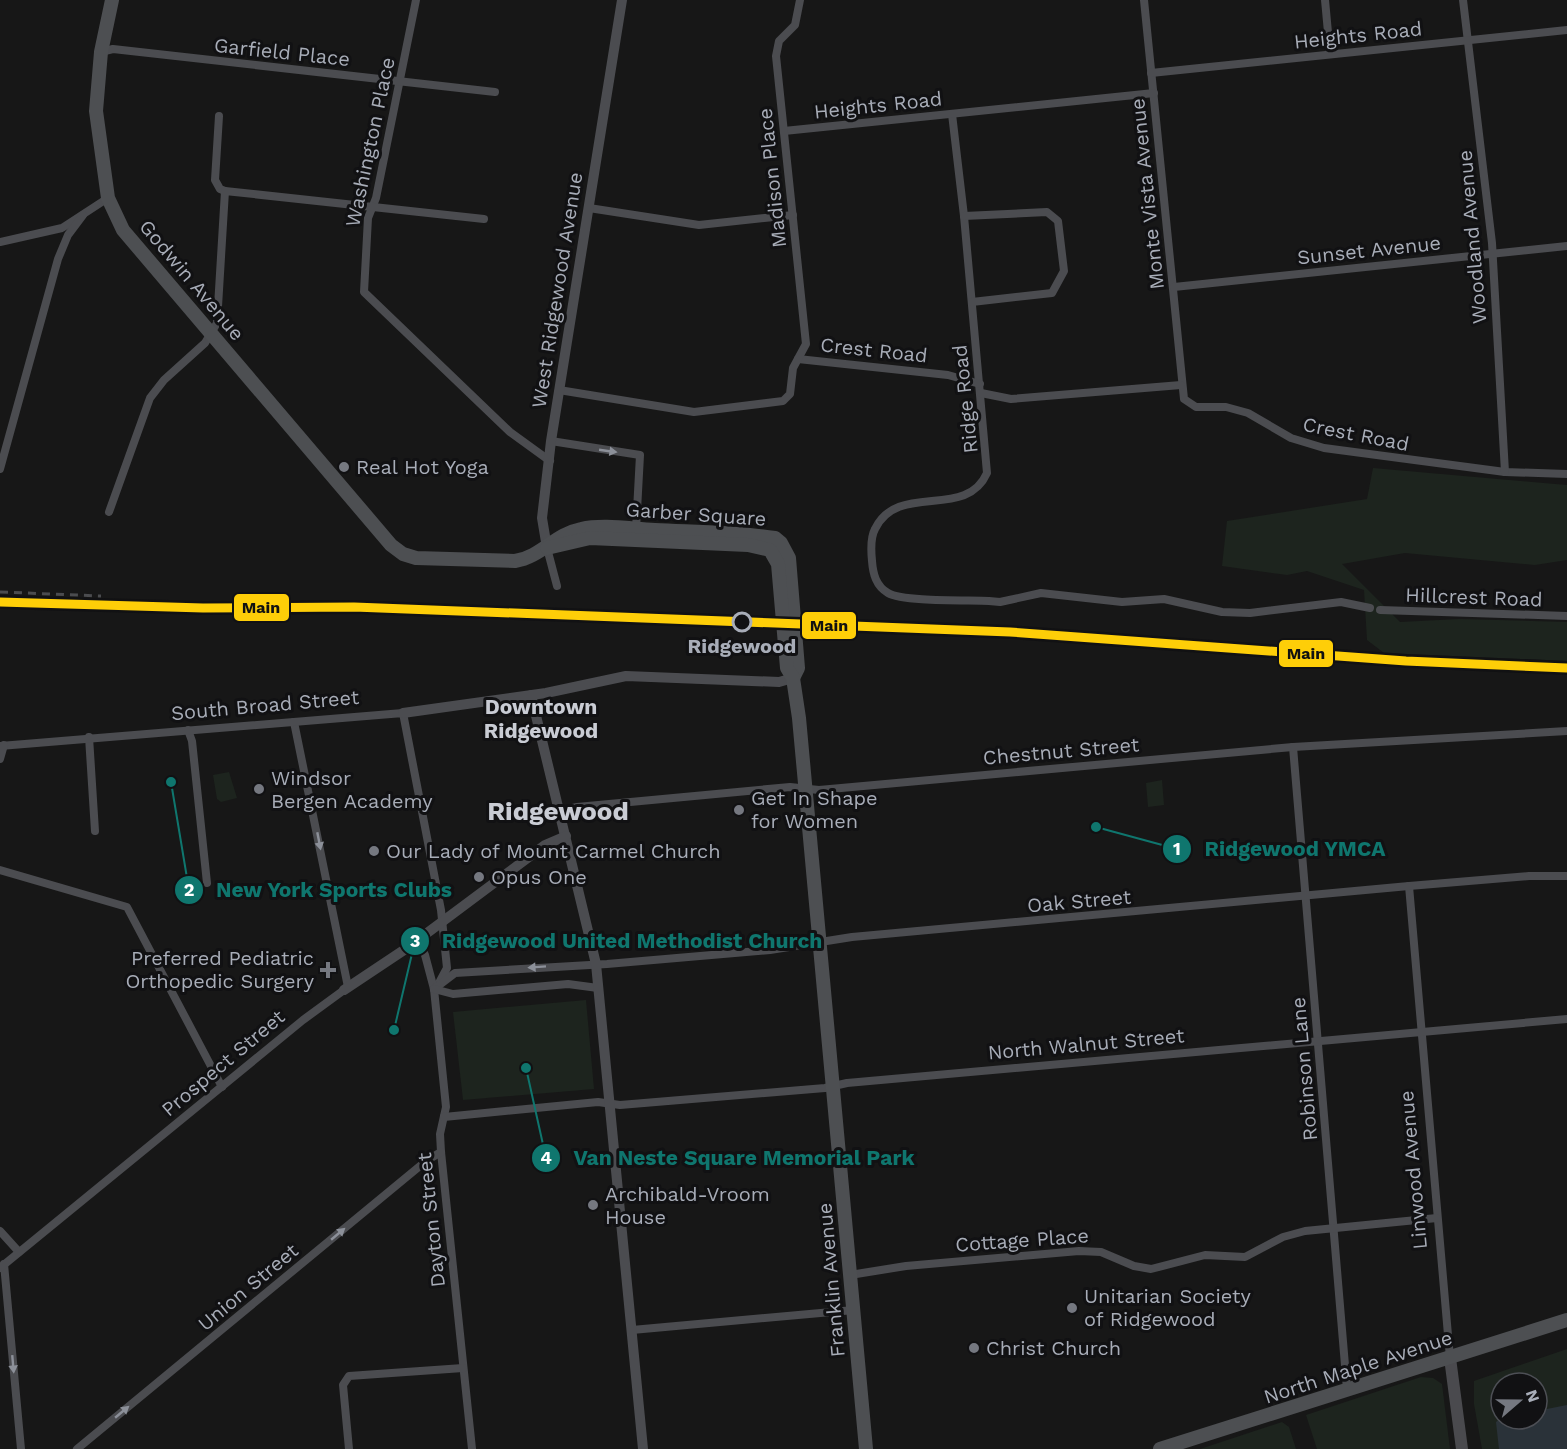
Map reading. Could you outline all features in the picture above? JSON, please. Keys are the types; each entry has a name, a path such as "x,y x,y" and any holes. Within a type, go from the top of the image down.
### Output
{"main road":[{"name":"Godwin Avenue","path":"112,0 101,52 96,111 108,198 123,230 382,535 404,554 430,559 515,561 529,558 547,548"},
{"name":"Garber Square","path":"547,548 560,536 581,528 636,529 775,538 781,543 789,558 798,668 793,678"},
{"name":"Garber Square","path":"547,548 581,539 600,538 748,545 770,550 778,564 787,668 793,678"},
{"name":"Franklin Avenue","path":"793,678 834,1086 866,1449"},
{"name":"North Maple Avenue","path":"1160,1449 1567,1320"},
{"name":"Linwood Avenue","path":"1450,1358 1462,1449"}],"street":[{"name":"Washington Place","path":"417,0 373,207 368,218 364,292 510,432 550,462"},
{"name":"West Ridgewood Avenue","path":"557,586 542,518 551,441 622,0"},
{"name":"Madison Place","path":"559,390 694,412 783,401 790,394 792,368 806,344 776,50 779,41 795,25 800,0"},
{"name":"Monte Vista Avenue","path":"1144,0 1174,287 1181,385"},
{"path":"1325,0 1330,54"},
{"name":"Woodland Avenue","path":"1463,0 1493,254 1505,471"},
{"name":"Heights Road","path":"1152,73 1567,30"},
{"name":"Garfield Place","path":"101,52 113,50 495,92"},
{"name":"Heights Road","path":"784,131 1154,93"},
{"name":"Ridge Road","path":"952,114 988,464 983,483 968,496 910,502 891,511 873,533 871,554 875,577 886,592 894,596 1000,602 1041,593 1057,597 1122,602 1164,599 1222,612 1250,613 1341,602 1370,608"},
{"path":"219,116 215,156 216,180 220,189 225,191 484,219"},
{"path":"109,512 150,398 164,380 205,343 217,323 225,191"},
{"path":"0,242 48,232 83,215 108,198"},
{"path":"589,208 699,225 793,215"},
{"path":"964,216 1047,212 1058,221 1064,271 1053,293 972,302"},
{"path":"0,470 58,259 68,235 83,215"},
{"name":"Sunset Avenue","path":"1174,287 1567,246"},
{"name":"Crest Road","path":"798,359 948,375 1011,399 1181,385 1182,393 1189,404 1226,407 1248,413 1278,431 1307,444 1406,461 1505,471 1567,474"},
{"path":"551,441 639,455 636,529"},
{"name":"Hillcrest Road","path":"1380,610 1567,616"},
{"name":"South Broad Street","path":"2,746 88,737 403,713 531,695 626,676 778,682 793,678"},
{"path":"531,695 596,964 643,1449"},
{"path":"403,713 442,921 447,968 434,989 453,994 568,984 598,988"},
{"path":"294,722 346,988"},
{"path":"188,730 192,741 207,883"},
{"name":"Chestnut Street","path":"560,811 577,807 790,787 829,789 1293,747 1567,731"},
{"path":"88,737 95,831"},
{"path":"0,759 2,746"},
{"name":"Robinson Lane","path":"1293,747 1347,1389"},
{"name":"Prospect Street","path":"2,1266 346,988 417,940 545,845 566,836"},
{"path":"0,870 126,908 222,1087"},
{"name":"Oak Street","path":"434,989 455,973 770,950 852,937 1131,914 1409,886 1529,876 1567,876"},
{"name":"Linwood Avenue","path":"1409,886 1450,1358"},
{"name":"Dayton Street","path":"417,940 425,955 434,989 446,1107 440,1134 441,1152 472,1449"},
{"name":"North Walnut Street","path":"444,1117 598,1102 620,1106 847,1083 1567,1019"},
{"name":"Union Street","path":"77,1449 426,1161 441,1152"},
{"name":"Cottage Place","path":"850,1275 906,1266 1079,1251 1101,1252 1134,1266 1151,1269 1205,1255 1245,1257 1283,1237 1334,1228 1437,1218"},
{"path":"0,1231 19,1252"},
{"path":"2,1266 21,1449"},
{"path":"632,1330 854,1310"},
{"path":"349,1449 343,1385 349,1376 463,1368"}],"shaded area":[{"path":"1373,468 1567,485 1567,560 1535,565 1405,553 1342,564 1400,622 1459,619 1567,622 1567,661 1384,653 1367,640 1364,590 1307,571 1287,575 1222,566 1227,521 1367,499"},
{"path":"229,772 237,798 221,802 217,799 213,775"},
{"path":"1162,780 1164,805 1148,807 1146,783"},
{"path":"586,1000 594,1089 463,1100 453,1012"},
{"path":"1567,1349 1567,1449 1482,1449 1474,1404 1474,1381 1489,1376 1489,1431 1549,1431 1549,1371 1503,1371"},
{"path":"1421,1377 1433,1378 1442,1384 1450,1449 1317,1449 1306,1415"},
{"path":"1567,1405 1567,1449 1499,1449 1497,1431 1549,1431 1549,1409"},
{"path":"1282,1422 1289,1427 1296,1449 1200,1449"}],"railway":[{"path":"0,592 101,596"}],"transit line":[{"name":"Main","path":"0,602 203,608 354,607 1010,632 1406,661 1567,668"}],"place":[{"name":"Real Hot Yoga","path":"344,467"},
{"name":"Ridgewood","path":"742,622"},
{"name":"New York Sports Clubs","path":"171,782"},
{"name":"Windsor Bergen Academy","path":"259,789"},
{"name":"Get In Shape for Women","path":"739,810"},
{"name":"Ridgewood YMCA","path":"1096,827"},
{"name":"Our Lady of Mount Carmel Church","path":"374,851"},
{"name":"Opus One","path":"479,877"},
{"name":"Preferred Pediatric Orthopedic Surgery","path":"328,970"},
{"name":"Ridgewood United Methodist Church","path":"394,1030"},
{"name":"Van Neste Square Memorial Park","path":"526,1068"},
{"name":"Archibald-Vroom House","path":"593,1205"},
{"name":"Unitarian Society of Ridgewood","path":"1072,1308"},
{"name":"Christ Church","path":"974,1348"}],"district":[{"name":"Downtown Ridgewood","path":"541,719"},
{"name":"Ridgewood","path":"558,811"}]}
